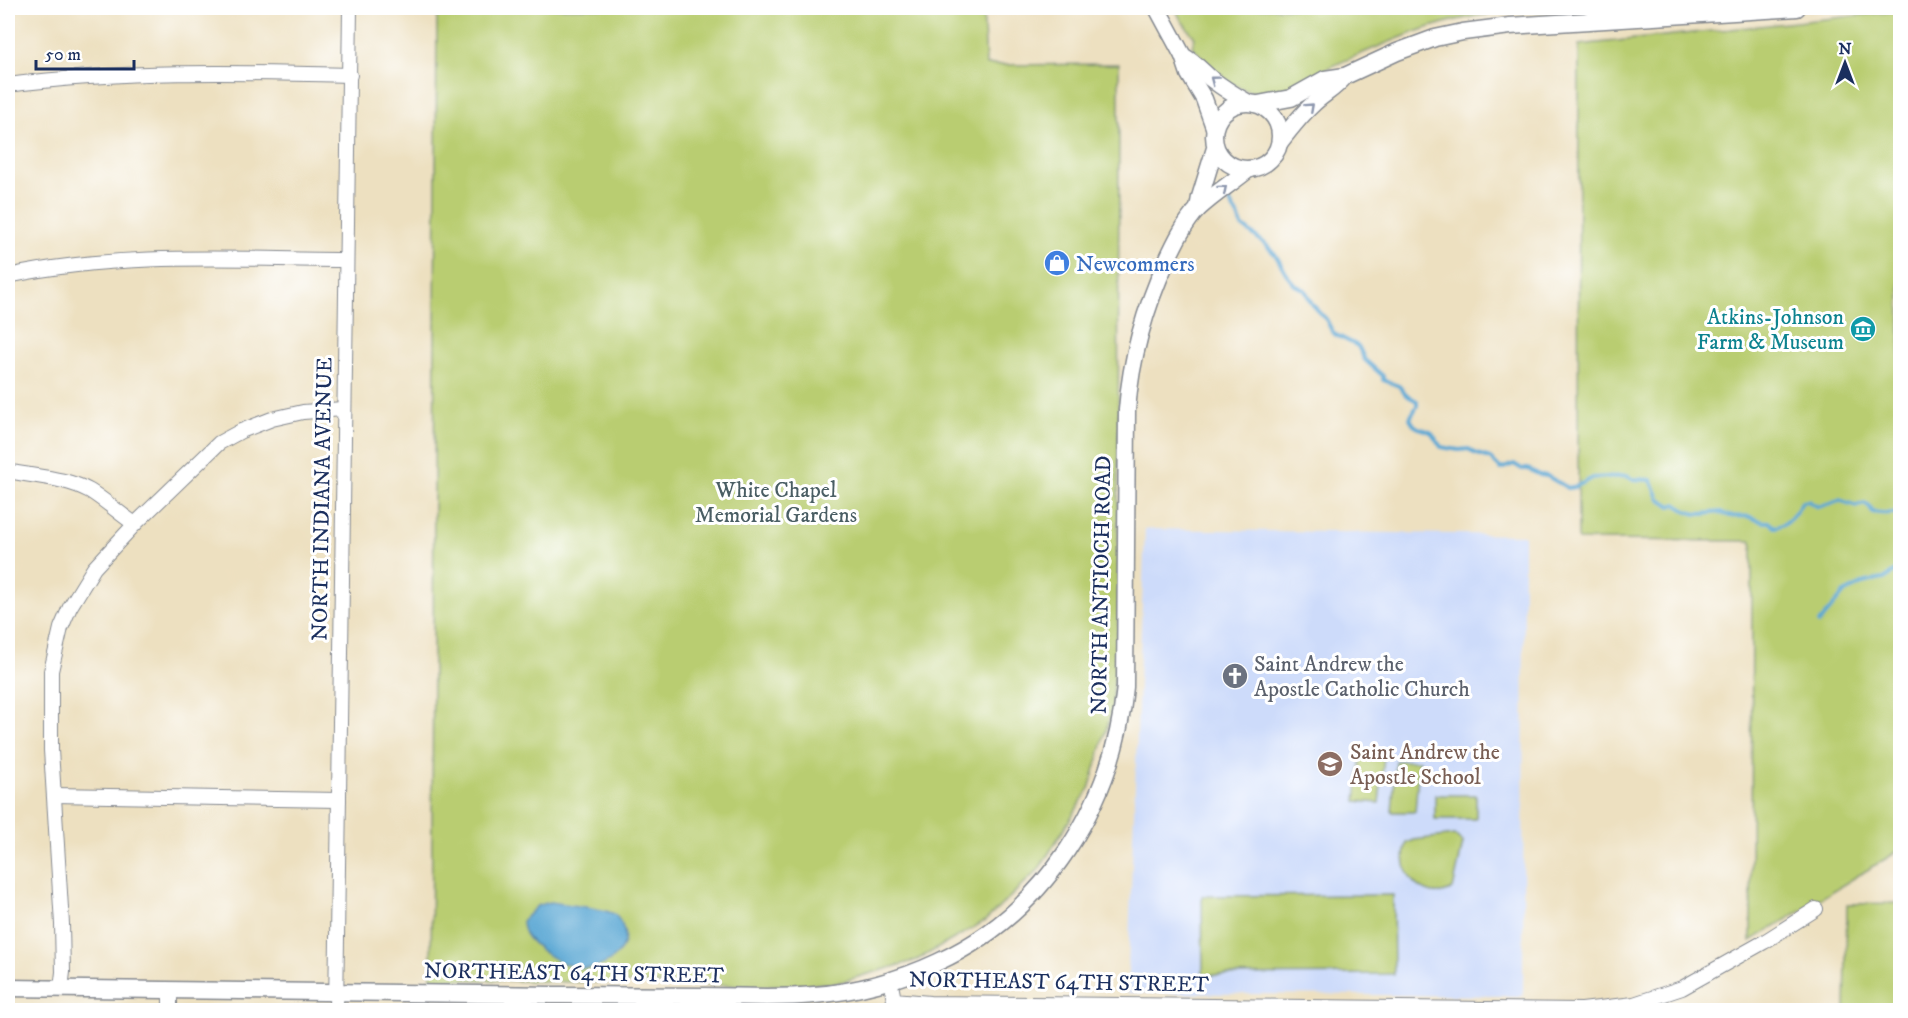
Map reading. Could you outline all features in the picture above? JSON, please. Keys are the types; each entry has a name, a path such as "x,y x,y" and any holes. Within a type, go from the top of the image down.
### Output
{"street":[{"name":"NORTH INDIANA AVENUE","path":"336,1011 350,8"},
{"path":"1157,8 1183,56 1189,74 1204,99 1214,127"},
{"path":"1344,76 1338,86 1302,114 1268,162 1249,170 1238,168 1228,164 1215,148 1214,127 1218,118 1235,104 1291,98 1325,79 1344,76 1418,44 1463,32 1486,28 1797,8"},
{"path":"1183,56 1232,94 1268,110 1276,119 1280,130 1280,142"},
{"path":"8,84 65,77 170,72 350,75"},
{"name":"NORTH ANTIOCH ROAD","path":"1198,209 1215,148"},
{"name":"NORTH ANTIOCH ROAD","path":"890,979 932,965 962,950 1003,921 1040,888 1082,827 1108,770 1120,723 1125,687 1127,429 1131,373 1142,323 1150,299 1178,238 1198,209 1228,183 1249,170"},
{"path":"8,276 69,265 122,259 346,260"},
{"path":"61,989 62,924 50,691 54,650 70,607 94,568 135,524 219,443 241,431 272,419 303,412 343,409"},
{"path":"8,471 71,483 104,500 135,524"},
{"path":"54,795 339,800"},
{"name":"NORTHEAST 64TH STREET","path":"8,988 336,991 520,1003 704,1003 814,995 890,979 895,1006 930,1004 1582,1010 1634,1004 1682,988 1764,942 1816,909"},
{"path":"170,990 170,1011"}],"shaded area":[{"name":"Saint Andrew the Apostle School","path":"1145,529 1524,535 1523,996 1127,993"}],"green space":[{"name":"White Chapel Memorial Gardens","path":"437,8 983,8 986,65 1119,64 1118,624 1112,710 1089,789 1039,869 985,921 917,960 837,983 759,986 431,979"},
{"path":"1175,8 1607,8 1504,13 1436,25 1337,64 1279,92 1257,93 1238,87 1213,69 1192,46 1195,38"},
{"path":"1900,11 1900,850 1751,941 1752,541 1578,540 1579,45"},
{"path":"1361,755 1384,757 1379,803 1356,801"},
{"path":"1396,761 1419,761 1415,812 1392,812"},
{"path":"1435,795 1476,795 1476,819 1435,819"},
{"path":"1455,835 1463,843 1453,889 1442,893 1432,893 1423,889 1409,875 1405,865 1404,854 1407,843 1414,840"},
{"path":"1393,895 1394,974 1203,975 1202,896"},
{"path":"1900,903 1900,1010 1845,1010 1847,904"}],"water":[{"path":"550,902 592,908 614,914 622,925 624,933 624,941 617,954 604,964 582,968 563,963 541,950 525,934 522,921 537,906"}],"waterway":[{"path":"1227,198 1242,226 1275,254 1289,278 1295,285 1305,290 1312,304 1326,319 1332,331 1358,346 1365,360 1383,376 1383,380 1399,386 1406,395 1417,401 1417,406 1410,418 1417,427 1432,433 1441,447 1469,449 1490,458 1501,469 1514,464 1522,469 1547,476 1568,488 1593,478 1627,476 1632,479 1651,480 1659,498 1671,506 1676,504 1698,514 1721,512 1731,516 1750,517 1769,522 1775,527 1787,521 1802,502 1808,501 1818,507 1839,500 1857,506 1864,503 1870,507 1872,512 1900,513"},
{"path":"1819,623 1844,593 1866,582 1884,579 1897,570 1900,571"}],"place":[{"name":"Newcommers","path":"1057,263"},
{"name":"Atkins-Johnson Farm & Museum","path":"1863,329"},
{"name":"Saint Andrew the Apostle Catholic Church","path":"1235,676"},
{"name":"Saint Andrew the Apostle School","path":"1330,764"}]}
